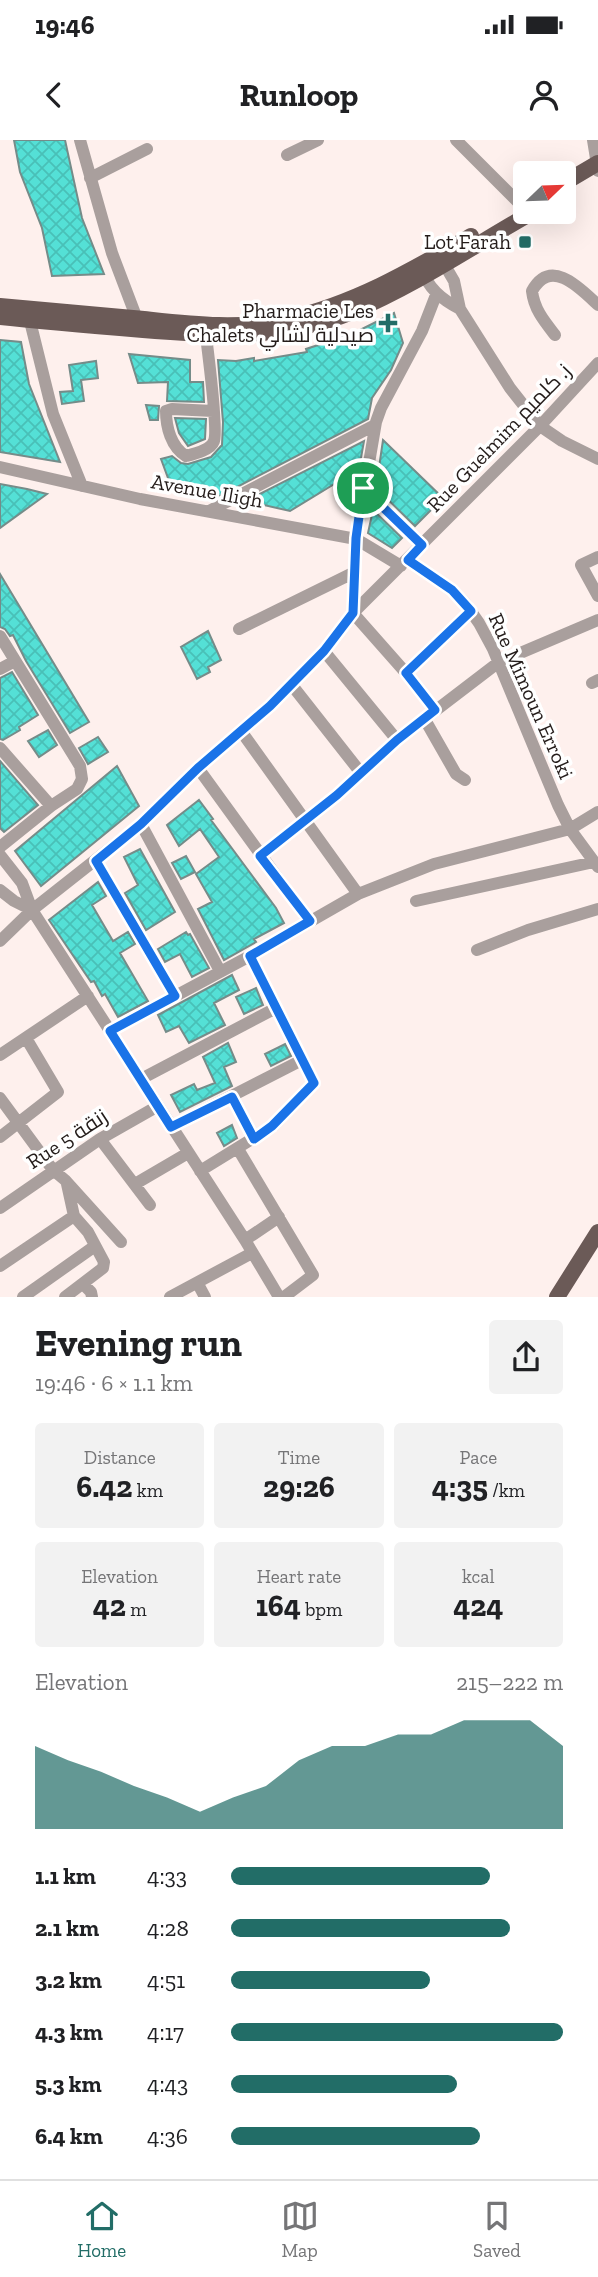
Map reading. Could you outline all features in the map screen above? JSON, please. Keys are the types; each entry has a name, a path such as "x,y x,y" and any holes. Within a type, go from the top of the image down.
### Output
{"main road":[{"path":"576,178 597,168"},
{"path":"576,185 597,168"},
{"path":"0,306 28,314 206,336 260,334 307,326 350,313 513,218"},
{"path":"0,317 28,314 229,325 286,319 359,297 422,271"},
{"path":"557,1297 598,1232"}],"street":[{"path":"80,140 112,253 137,318"},
{"path":"287,155 318,140"},
{"path":"456,140 513,196"},
{"path":"593,140 597,168"},
{"path":"90,178 147,149"},
{"path":"442,260 457,291 460,309 510,388 540,426 598,459"},
{"path":"422,271 436,295 460,309"},
{"path":"555,335 539,314 533,298 532,291 539,282 554,275 561,275 578,286 598,305"},
{"path":"436,295 422,331 381,408 375,425 356,538 353,613 406,673 429,714 456,774 465,780"},
{"path":"28,314 53,414 82,486"},
{"path":"206,336 213,411 215,433 214,441 210,447 186,456 179,452 166,422 166,411 213,411"},
{"name":"Rue Guelmim ز. كلميم","path":"0,941 32,910 141,824 198,768 270,706 324,651 353,613 540,426 598,363"},
{"path":"209,511 375,425"},
{"name":"Avenue Iligh","path":"0,467 82,486 356,538 404,563"},
{"path":"363,488 422,545"},
{"path":"598,557 581,565 598,596"},
{"name":"Rue Mimoun Erroki","path":"404,563 452,590 471,611 487,635 552,793 570,829 596,864"},
{"path":"239,629 354,573"},
{"path":"406,673 471,611"},
{"path":"260,856 337,795 429,714 499,662 598,620"},
{"path":"0,636 80,766 82,779 77,789 0,847"},
{"path":"324,651 397,740"},
{"path":"0,669 15,661"},
{"path":"290,684 361,773"},
{"path":"240,731 358,894"},
{"path":"0,748 51,806"},
{"path":"198,768 310,921"},
{"path":"110,1031 358,894 434,864 570,829 598,812"},
{"path":"141,824 220,971"},
{"path":"0,855 22,883 32,910 281,1297 313,1275 238,1149"},
{"path":"96,861 175,996"},
{"path":"416,901 596,864"},
{"path":"0,890 32,910"},
{"path":"477,950 528,930 598,909"},
{"path":"201,1171 272,1126 314,1083 250,956"},
{"path":"0,1055 88,996"},
{"path":"141,1079 276,1008"},
{"path":"0,1137 58,1093 26,1038"},
{"path":"171,1127 302,1059"},
{"path":"232,1097 254,1139"},
{"path":"0,1098 53,1170 121,1241"},
{"name":"Rue 5 زنقة","path":"0,1208 100,1139 158,1106"},
{"path":"100,1139 150,1205"},
{"path":"135,1184 188,1153"},
{"path":"65,1180 74,1216 88,1232 104,1262 103,1268 65,1297"},
{"path":"0,1266 74,1216"},
{"path":"245,1240 279,1217"},
{"path":"23,1297 95,1246"},
{"path":"170,1297 252,1253"},
{"path":"83,1284 92,1297"},
{"path":"198,1284 205,1297"}],"building":[{"path":"14,140 65,140 82,218 104,274 52,276 42,228 20,172"},
{"path":"394,313 403,343 391,370 372,398 368,419 214,499 172,489 161,459 172,456 181,463 188,464 211,457 222,445 218,360 254,358 254,361 307,352 306,349 352,334"},
{"path":"0,340 21,342 29,384 60,462 0,452"},
{"path":"129,354 190,360 190,382 203,382 204,402 167,401 168,382 138,383"},
{"path":"96,361 98,378 81,380 84,401 62,404 60,392 73,391 69,365"},
{"path":"146,405 159,406 158,420 150,420"},
{"path":"175,418 206,419 205,439 188,446 179,433"},
{"path":"383,440 443,498 415,526 376,488"},
{"path":"364,441 359,469 290,511 246,501"},
{"path":"0,484 27,489 47,494 0,528"},
{"path":"373,510 402,538 392,548 368,533"},
{"path":"0,574 89,722 70,733 13,635 10,636 0,627"},
{"path":"208,631 221,660 208,667 210,672 197,679 181,647"},
{"path":"12,672 38,715 3,740 0,739 0,678"},
{"path":"48,730 57,745 39,757 28,741"},
{"path":"98,737 108,752 88,764 79,748"},
{"path":"0,761 38,805 4,832 0,828"},
{"path":"117,766 139,806 41,886 15,851"},
{"path":"199,800 284,923 254,939 256,942 224,960 198,909 212,902 196,874 219,857 200,829 179,846 167,825"},
{"path":"140,849 175,912 146,930 125,893 138,885 124,857"},
{"path":"186,856 195,872 181,879 172,863"},
{"path":"98,882 106,896 92,905 113,941 128,932 135,944 120,953 148,1001 118,1017 105,994 102,996 94,981 91,982 49,920"},
{"path":"186,932 190,934 209,968 192,977 180,954 165,962 158,949"},
{"path":"232,975 239,990 214,1003 225,1025 189,1043 179,1026 166,1032 158,1015"},
{"path":"256,988 263,1005 244,1014 236,997"},
{"path":"228,1043 236,1062 224,1067 232,1086 180,1112 171,1095 194,1084 197,1090 215,1083 203,1057"},
{"path":"285,1044 291,1056 271,1066 265,1054"},
{"path":"232,1125 237,1138 224,1146 217,1133"}],"place":[{"name":"Lot Farah","path":"525,242"},
{"name":"Pharmacie Les Chalets صيدلية لشالي","path":"388,323"}],"route":[{"path":"363,488 422,545 408,560 452,590 471,611 406,673 435,710 397,740 337,795 260,856 310,921 250,956 314,1083 272,1126 254,1139 232,1097 171,1127 110,1031 175,996 96,861 141,824 198,768 270,706 324,651 353,613 356,538 363,488"}]}
